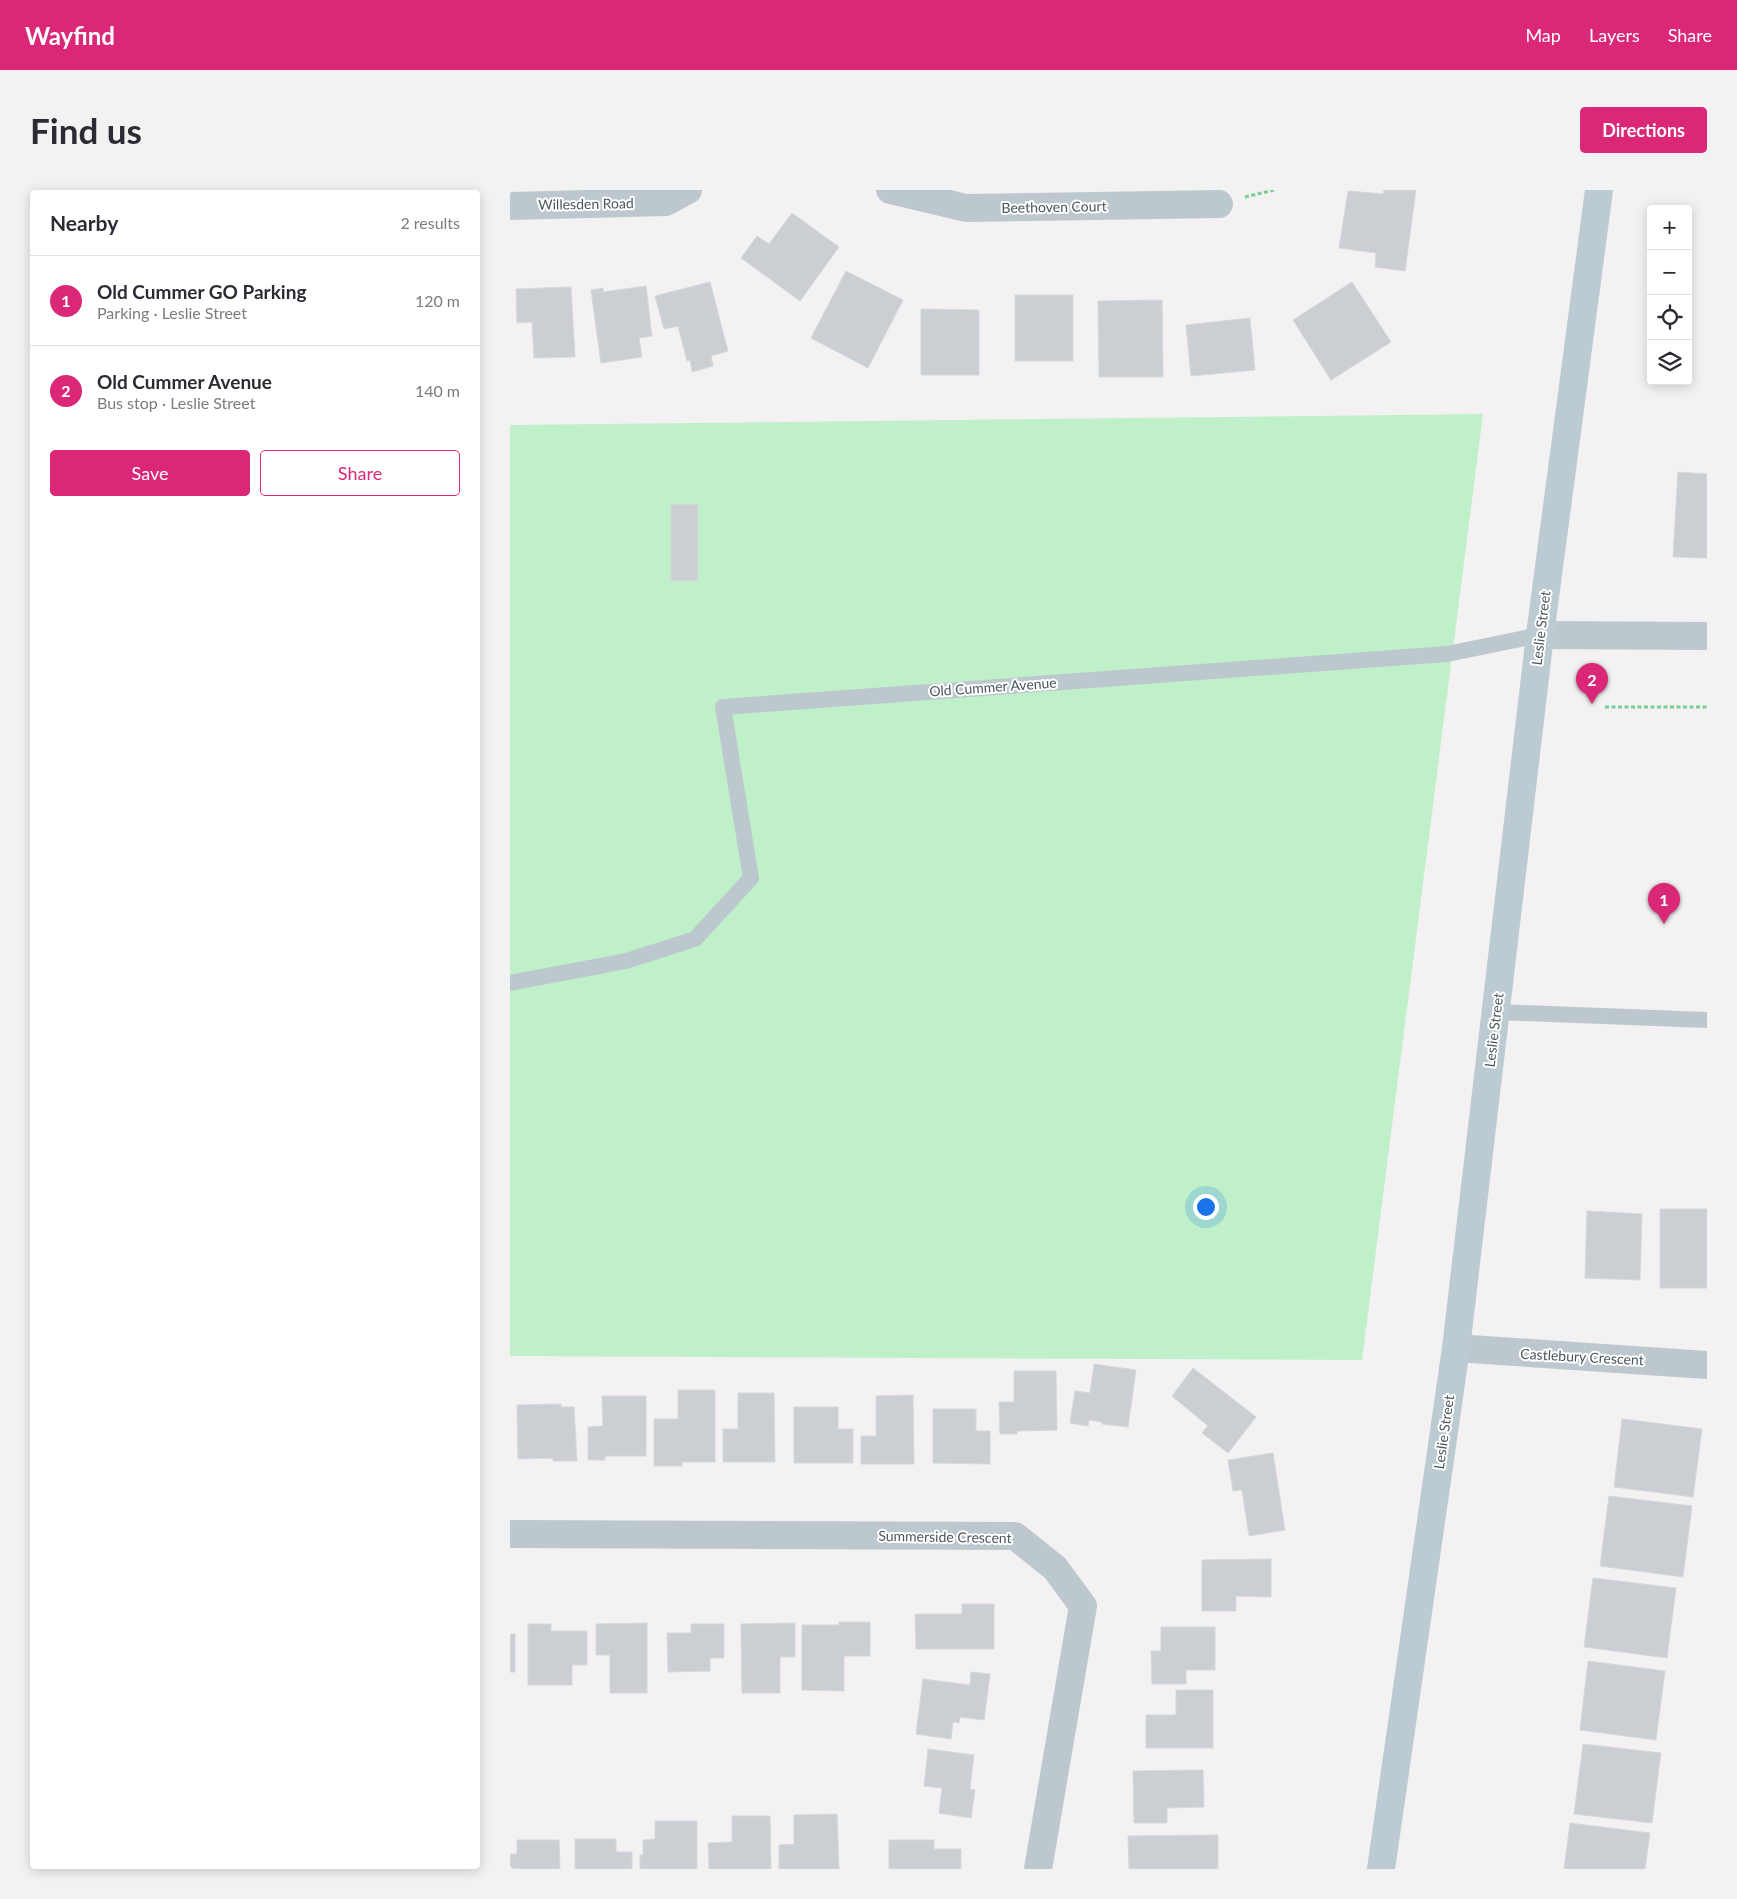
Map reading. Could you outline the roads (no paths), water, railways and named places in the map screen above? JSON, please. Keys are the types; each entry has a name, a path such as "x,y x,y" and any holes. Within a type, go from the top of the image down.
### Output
{"main road":[{"name":"Leslie Street","path":"1380,1869 1456,1348 1540,635 1599,190"}],"street":[{"name":"Willesden Road","path":"510,206 666,202 688,190"},
{"name":"Beethoven Court","path":"890,190 966,208 1219,204"},
{"name":"Old Cummer Avenue","path":"1540,635 1707,636"},
{"name":"Castlebury Crescent","path":"1456,1348 1707,1365"},
{"name":"Summerside Crescent","path":"510,1534 1015,1536 1055,1568 1083,1606 1038,1869"}],"lane":[{"name":"Old Cummer Avenue","path":"510,983 626,961 695,939 751,878 723,707 1447,654 1540,635"},
{"path":"1496,1012 1707,1020"}],"place":[{"name":"Old Cummer Avenue","path":"1592,704"},
{"name":"Old Cummer GO Parking","path":"1664,924"}]}
